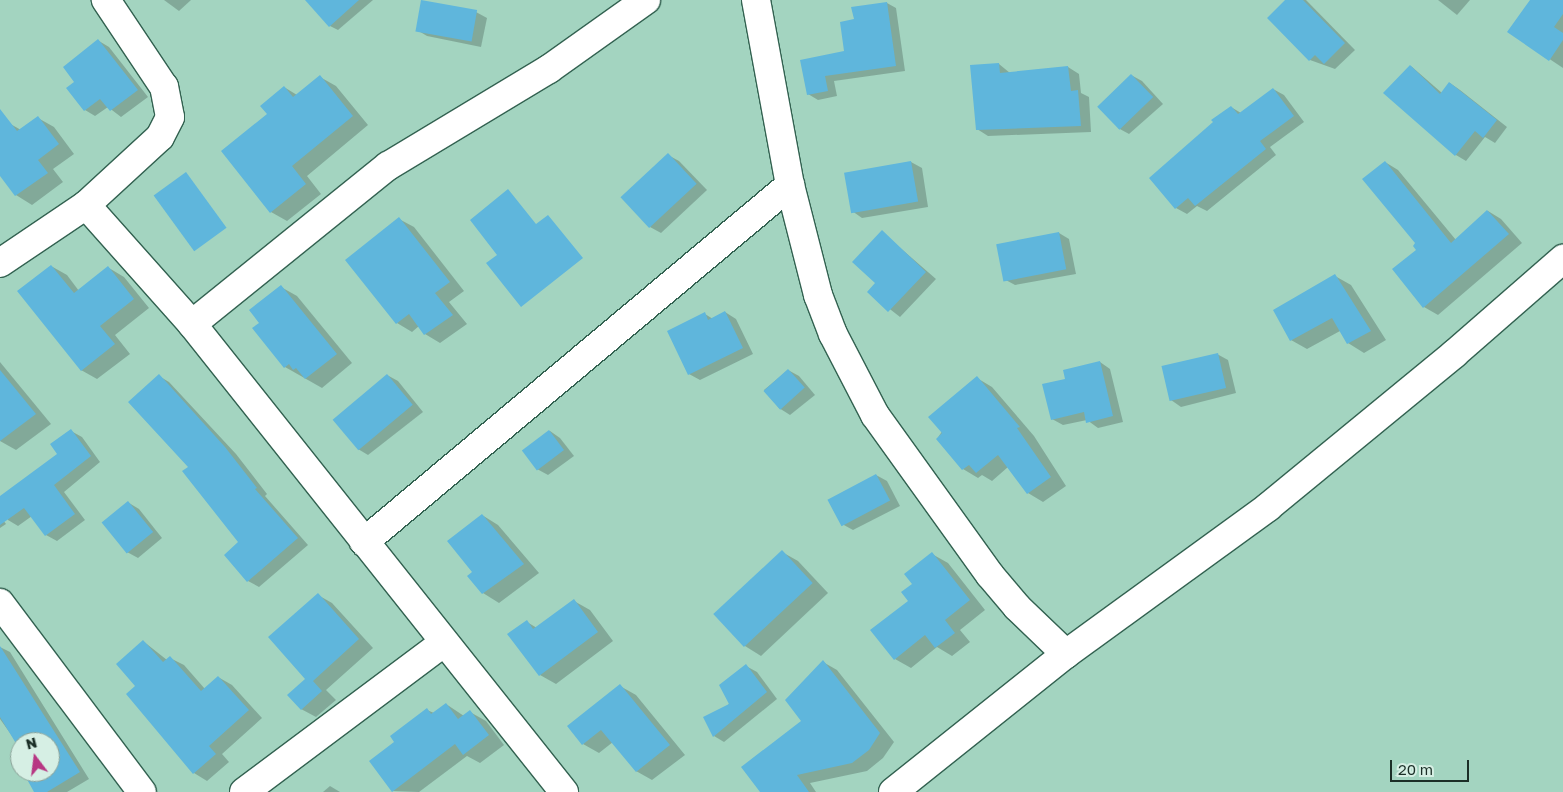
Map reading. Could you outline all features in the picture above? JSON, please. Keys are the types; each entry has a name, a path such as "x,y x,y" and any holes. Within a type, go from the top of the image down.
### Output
{"street":[{"path":"0,263 86,205 160,136 170,117 164,87 106,0"},
{"path":"192,324 388,166 549,69 646,0"},
{"path":"756,0 790,185 827,318 875,415 990,575 1017,607 1066,654"},
{"path":"364,542 790,185"},
{"path":"86,205 192,324 443,643 564,792"},
{"path":"893,792 1066,654 1268,507 1447,360 1563,258"},
{"path":"0,603 142,792"},
{"path":"244,792 443,643"}],"building":[{"path":"305,0 359,0 329,27"},
{"path":"421,0 477,10 472,41 415,32"},
{"path":"1285,0 1303,0 1345,43 1324,64 1315,55 1309,61 1267,18"},
{"path":"1530,0 1563,0 1563,14 1554,27 1563,33 1563,40 1549,61 1507,32"},
{"path":"887,2 896,66 825,76 828,91 807,95 800,60 844,51 840,22 854,19 851,7"},
{"path":"98,39 138,90 110,111 100,99 84,111 66,88 74,82 63,67"},
{"path":"999,63 1000,73 1068,66 1071,91 1078,90 1081,126 976,130 970,65"},
{"path":"1410,65 1440,94 1449,82 1497,120 1483,138 1475,131 1455,156 1383,93"},
{"path":"1131,74 1153,97 1119,130 1097,107"},
{"path":"320,75 353,116 292,166 306,184 270,213 221,151 267,114 260,106 284,86 293,97"},
{"path":"1273,88 1294,116 1260,141 1266,149 1195,206 1188,198 1175,209 1149,178 1213,122 1211,120 1231,106 1238,114"},
{"path":"0,109 17,131 38,116 59,144 38,160 48,173 15,196 0,176"},
{"path":"668,153 697,184 649,228 620,197"},
{"path":"911,161 918,201 851,213 844,173"},
{"path":"1385,161 1451,243 1487,210 1509,234 1423,308 1392,269 1416,250 1413,246 1415,243 1362,179"},
{"path":"186,172 227,228 194,251 154,196"},
{"path":"508,189 536,224 548,215 583,258 521,307 486,263 497,255 470,220"},
{"path":"399,217 450,282 435,293 453,315 424,335 409,314 396,324 345,260"},
{"path":"882,230 926,272 888,312 867,292 875,283 852,262"},
{"path":"1059,232 1066,269 1003,282 996,244"},
{"path":"51,265 74,293 108,266 134,299 100,326 115,344 81,371 17,291"},
{"path":"1335,274 1371,331 1347,344 1332,318 1290,341 1273,310"},
{"path":"281,285 337,354 305,379 296,368 293,370 289,364 284,368 252,328 259,323 249,310"},
{"path":"725,311 743,348 688,375 667,331 705,312 708,320"},
{"path":"1218,353 1226,388 1170,401 1161,366"},
{"path":"1100,361 1113,416 1086,423 1084,412 1051,420 1042,384 1065,379 1063,370"},
{"path":"788,369 805,388 780,410 763,391"},
{"path":"0,370 36,414 0,441"},
{"path":"159,374 225,447 257,488 255,489 298,538 247,582 224,555 238,542 182,471 188,467 128,402"},
{"path":"387,374 413,405 358,450 333,420"},
{"path":"977,376 1020,427 1017,428 1051,477 1027,494 998,455 976,473 969,465 962,470 936,439 942,433 928,417"},
{"path":"71,429 91,456 54,485 75,514 45,536 24,508 0,525 0,496 57,454 50,444"},
{"path":"549,430 564,450 537,470 522,450"},
{"path":"876,474 890,500 842,526 827,500"},
{"path":"128,501 153,532 127,553 102,522"},
{"path":"482,514 524,564 482,594 467,576 472,572 447,541"},
{"path":"782,550 813,583 744,647 713,614"},
{"path":"932,552 970,600 945,620 955,633 935,648 925,635 894,660 870,630 908,601 901,592 912,584 904,574"},
{"path":"318,593 359,639 313,681 322,691 301,710 287,695 305,679 268,637"},
{"path":"574,599 598,632 539,676 507,634 527,620 533,629"},
{"path":"143,640 163,662 170,656 201,691 218,676 249,710 209,746 216,754 193,774 126,694 135,686 116,664"},
{"path":"0,646 55,732 10,734 0,717"},
{"path":"823,660 880,733 869,750 852,763 797,775 809,792 760,792 741,767 801,721 785,700"},
{"path":"746,664 767,692 713,737 703,717 729,704 719,685"},
{"path":"620,684 670,745 636,772 601,730 582,745 567,726"},
{"path":"446,703 458,719 470,710 489,735 463,755 455,744 392,792 369,761 394,742 390,736 427,708 431,714"},
{"path":"60,740 80,772 47,792 34,792 28,782 60,782"}]}
